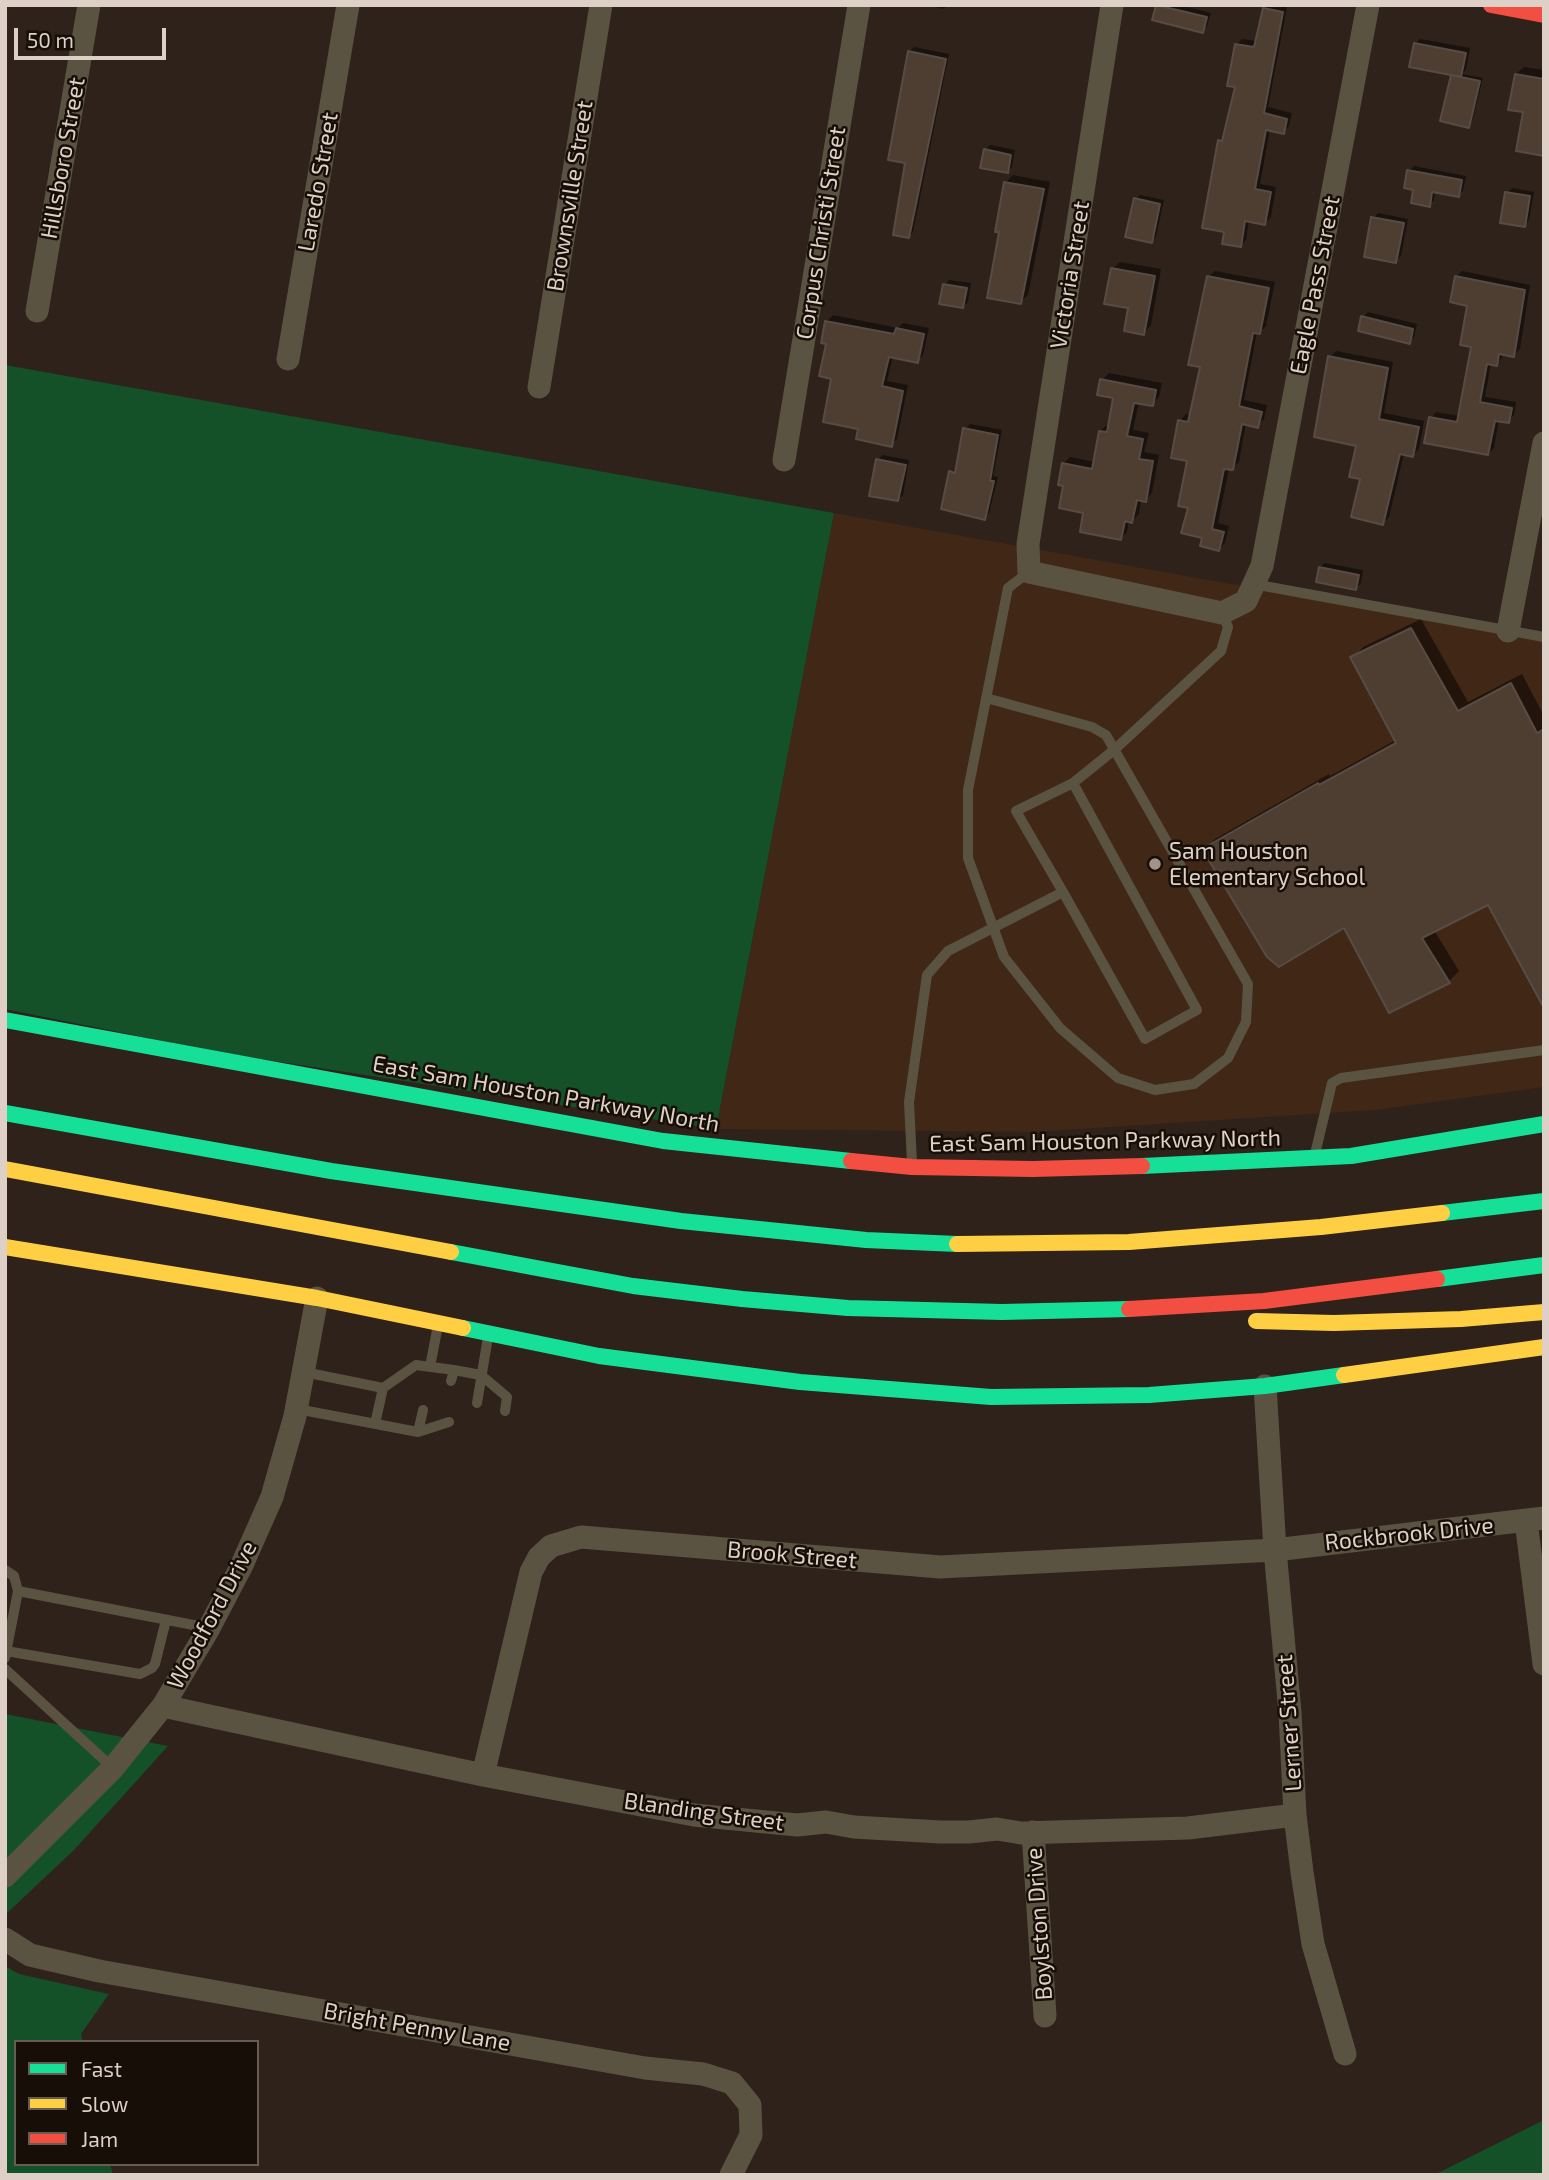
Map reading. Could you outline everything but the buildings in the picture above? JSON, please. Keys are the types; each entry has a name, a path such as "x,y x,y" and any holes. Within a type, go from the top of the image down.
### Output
{"main road":[{"path":"1492,5 1544,15"},
{"name":"East Sam Houston Parkway North","path":"5,1020 663,1142 912,1167 1129,1167 1351,1156 1544,1124"},
{"path":"5,1113 331,1171 681,1221 866,1240 1049,1245 1219,1236 1321,1227 1544,1199"},
{"path":"402,1165 681,1221"},
{"path":"5,1169 633,1286 848,1308 1205,1321"},
{"path":"5,1247 317,1298 599,1356 800,1382 991,1397 1149,1395 1265,1386 1544,1347"},
{"path":"1002,1312 1138,1310 1264,1301 1544,1265"},
{"path":"1244,1321 1423,1320 1544,1312"}],"street":[{"name":"Hillsboro Street","path":"37,311 89,5"},
{"name":"Laredo Street","path":"288,359 348,5"},
{"name":"Brownsville Street","path":"539,387 601,5"},
{"name":"Corpus Christi Street","path":"783,460 859,5"},
{"name":"Victoria Street","path":"1029,572 1028,544 1112,5"},
{"name":"Eagle Pass Street","path":"1258,575 1368,5"},
{"path":"1508,631 1544,443"},
{"path":"1029,572 1222,613 1246,601 1258,575"},
{"name":"Woodford Drive","path":"5,1875 113,1768 163,1706 209,1628 241,1567 272,1497 297,1409 317,1298"},
{"name":"Lerner Street","path":"1265,1386 1275,1550 1290,1712 1295,1815 1313,1944 1345,2054"},
{"path":"1535,1520 1544,1664"},
{"name":"Rockbrook Drive","path":"1275,1550 1535,1520"},
{"name":"Brook Street","path":"483,1775 531,1572 539,1557 551,1546 581,1537 940,1567 1275,1550"},
{"name":"Blanding Street","path":"163,1706 483,1775 694,1815 797,1825 826,1822 854,1827 940,1832 997,1829 1033,1832 1188,1828 1295,1815"},
{"name":"Boylston Drive","path":"1033,1832 1045,2016"},
{"name":"Bright Penny Lane","path":"5,1939 30,1955 99,1971 645,2068 703,2074 732,2083 750,2105 751,2135 732,2175"}],"lane":[{"path":"986,698 1092,727 1106,735 1248,984 1246,1022 1228,1058 1194,1084 1154,1090 1118,1078 1059,1028 1004,957 968,858 968,790 986,698 1008,589 1029,572"},
{"path":"1258,575 1544,637"},
{"path":"1073,783 1197,1010 1144,1039 1016,811 1073,783 1114,750 1221,651 1228,627 1222,613"},
{"path":"912,1167 909,1102 927,975 948,951 1062,892"},
{"path":"1314,1158 1332,1083 1341,1078 1544,1051"},
{"path":"430,1367 438,1323"},
{"path":"477,1404 489,1334"},
{"path":"375,1424 383,1388 416,1365 430,1367 452,1376 481,1375 508,1397 505,1411"},
{"path":"303,1372 383,1388"},
{"path":"297,1409 418,1432 449,1422"},
{"path":"418,1432 422,1410"},
{"path":"5,1570 14,1576 18,1591 6,1655 140,1674 155,1664 166,1620"},
{"path":"18,1591 209,1628"},
{"path":"5,1669 113,1768"}],"shaded area":[{"name":"Sam Houston Elementary School","path":"834,513 1544,640 1544,1087 1375,1110 1033,1132 716,1129"}],"green space":[{"path":"5,365 834,513 716,1129 222,1053 5,1009"},
{"path":"5,1714 168,1746 74,1850 5,1915"},
{"path":"5,1966 19,1974 109,1994 81,2034 82,2040 14,2040 14,2166 111,2166 113,2175 5,2175"},
{"path":"1544,2120 1544,2175 1434,2175"}],"traffic: fast":[{"path":"5,1020 663,1141 851,1161"},
{"path":"5,1113 331,1171 681,1221 866,1240 957,1244"},
{"path":"1142,1166 1351,1156 1544,1124"},
{"path":"1442,1213 1544,1201"},
{"path":"451,1252 633,1286 848,1308 1002,1312 1129,1309"},
{"path":"1437,1279 1544,1265"},
{"path":"463,1328 599,1356 800,1382 991,1397 1149,1395 1265,1386 1344,1375"}],"traffic: slow":[{"path":"5,1169 451,1252"},
{"path":"957,1244 1129,1242 1321,1227 1442,1213"},
{"path":"5,1247 317,1298 463,1328"},
{"path":"1256,1321 1334,1323 1461,1319 1544,1312"},
{"path":"1344,1375 1544,1347"}],"traffic: jam":[{"path":"1491,5 1544,15"},
{"path":"851,1161 912,1167 1033,1169 1142,1166"},
{"path":"1129,1309 1264,1301 1437,1279"}],"place":[{"name":"Sam Houston Elementary School","path":"1155,864"}]}
